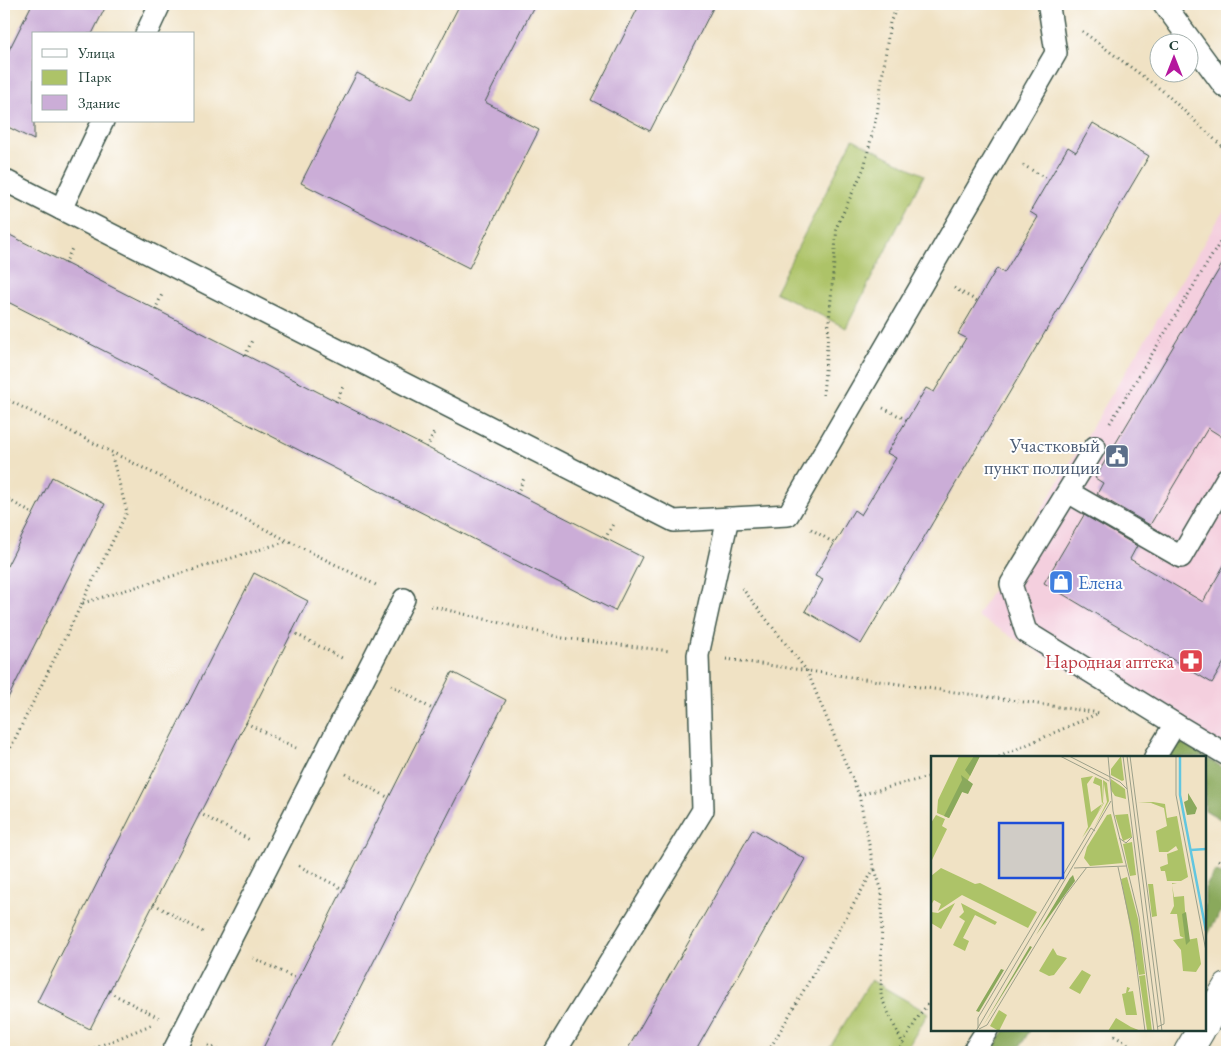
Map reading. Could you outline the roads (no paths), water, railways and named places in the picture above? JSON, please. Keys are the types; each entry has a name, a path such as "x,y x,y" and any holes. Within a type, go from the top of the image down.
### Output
{"street":[{"path":"1206,1022 1227,987"},
{"path":"1188,1052 1201,1031"}],"lane":[{"path":"147,32 160,4"},
{"path":"1164,4 1227,88"},
{"path":"4,180 674,521 788,516 1056,53 1050,5"},
{"path":"61,209 103,122"},
{"path":"1095,447 1012,584 1026,632 1227,755"},
{"path":"1068,492 1181,558 1227,478"},
{"path":"555,1052 703,810 698,655 728,518"},
{"path":"173,1052 404,599"},
{"path":"1156,756 1175,724"},
{"path":"974,1052 986,1031"}],"place":[{"name":"Участковый пункт полиции","path":"1117,456"},
{"name":"Елена","path":"1061,582"},
{"name":"Народная аптека","path":"1191,661"}]}
